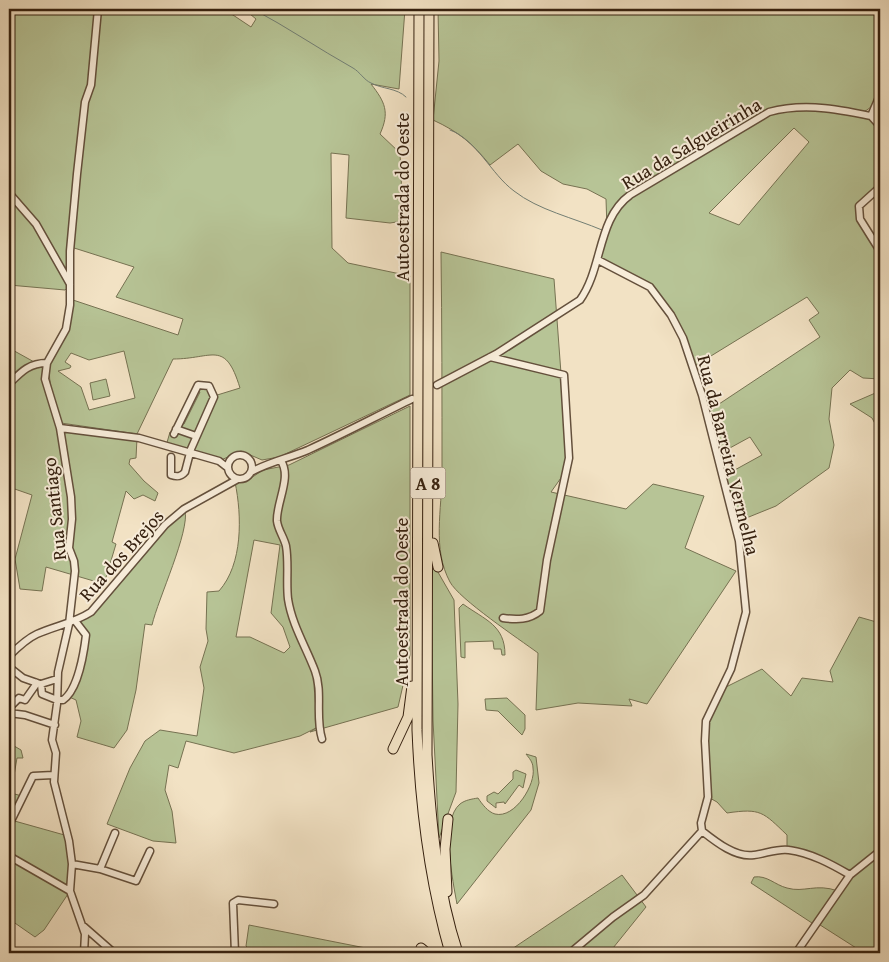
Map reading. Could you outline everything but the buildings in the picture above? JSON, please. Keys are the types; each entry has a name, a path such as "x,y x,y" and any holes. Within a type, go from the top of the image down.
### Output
{"highway":[{"name":"Autoestrada do Oeste","path":"419,9 418,737 424,833 435,895 450,953"},
{"name":"Autoestrada do Oeste","path":"429,9 427,755 431,813 439,873 448,920 458,953"},
{"path":"428,450 432,480 434,553 438,567"},
{"path":"393,749 408,717 413,659 417,642"},
{"path":"448,819 445,849 448,920"}],"street":[{"path":"9,384 23,369 36,363 47,363 66,329 70,305 70,251 81,131 90,85 98,9"},
{"path":"880,95 871,116 880,126"},
{"name":"Rua da Salgueirinha","path":"436,386 490,357 580,300 589,288 612,213 620,203 769,112 788,107 813,107 880,118"},
{"path":"880,187 859,206 860,219 880,252"},
{"path":"9,193 36,224 70,285"},
{"name":"Rua da Barreira Vermelha","path":"598,260 650,286 680,332 702,395 739,542 746,612 731,669 706,722 704,740 708,797 701,823 702,831"},
{"path":"490,357 564,375 569,458 547,560 540,610 532,617 516,620 503,618"},
{"name":"Rua Santiago","path":"47,363 45,379 60,428 72,497 69,548 74,571 73,623 57,679 57,700 52,740 56,753 53,775 69,841 72,864 70,891"},
{"path":"171,458 171,474 182,476 186,472 189,453 214,396 209,386 203,384 198,385 193,393 175,431 196,436"},
{"path":"219,461 242,456 250,462 265,464 281,461 412,399"},
{"path":"60,428 137,438 219,461 238,479 246,478 251,472 265,464"},
{"path":"227,484 232,458"},
{"path":"281,461 285,474 277,519 279,530 286,544 288,601 300,638 315,671 318,684 318,726 322,739"},
{"path":"250,462 251,472"},
{"name":"Rua dos Brejos","path":"9,656 25,641 37,634 73,623 91,612 103,601 164,525 184,509 238,479"},
{"path":"39,684 42,694 57,700 66,698 71,691 84,650 86,635 73,623"},
{"path":"9,667 23,678 39,684"},
{"path":"55,724 10,710 19,698 25,700 39,684 57,679"},
{"path":"9,825 33,776 53,775"},
{"path":"570,953 612,917 644,895 702,831 718,843 737,853 752,856 787,849 827,862 850,875"},
{"path":"100,869 115,833"},
{"path":"796,953 850,875 880,850"},
{"path":"72,864 100,869 136,881 150,851"},
{"path":"9,856 70,891 85,934 84,953"},
{"path":"235,953 233,904 238,900 274,904"},
{"path":"81,924 114,953"}],"green space":[{"path":"9,9 224,9 251,27 256,19 244,9 405,9 399,89 371,84 383,102 385,113 380,134 400,153 403,221 390,223 346,218 349,155 331,153 332,248 348,263 410,276 410,395 279,457 262,460 241,451 219,461 166,446 170,432 173,434 179,422 184,424 200,392 195,390 203,384 214,396 240,388 229,363 223,357 208,355 173,359 137,434 61,423 54,401 49,371 50,363 68,331 73,300 178,335 183,319 116,297 134,267 71,247 70,285 65,290 9,285","holes":["124,351 135,398 89,410 81,387 58,371 70,368 71,366 65,362 71,353 89,360"]},
{"path":"438,9 880,9 882,64 880,92 872,105 859,113 870,117 880,127 880,185 859,206 860,219 880,251 880,379 863,378 850,370 832,388 829,419 834,445 829,468 776,506 734,523 722,477 762,455 750,437 717,455 707,412 820,337 809,320 819,313 807,297 693,367 683,338 650,287 598,260 607,229 606,199 587,189 563,184 541,171 518,144 490,165 464,139 433,120 439,61","holes":["794,128 809,142 739,225 709,213"]},
{"path":"441,252 554,279 568,468 551,492 626,509 653,484 704,496 685,548 736,571 647,704 629,699 632,706 578,703 536,710 538,653 465,598 450,582 444,569 439,529 442,473"},
{"path":"9,348 36,363 47,363 45,379 60,428 137,438 136,458 130,459 129,464 158,493 155,501 143,495 134,499 126,491 112,542 116,544 104,584 46,567 42,591 20,589 15,559 32,495 9,487"},
{"path":"106,379 110,396 93,400 90,383"},
{"path":"880,391 880,433 872,418 850,404"},
{"path":"410,406 410,655 398,707 310,732 316,728 300,736 234,753 186,741 178,768 169,765 165,790 172,811 176,843 153,841 107,824 130,768 145,741 160,730 197,736 204,688 200,667 208,641 206,629 207,592 219,591 227,580 233,567 239,539 239,510 235,482 248,480 263,470 289,465","holes":["254,540 280,545 271,613 283,627 290,647 284,653 250,637 236,637"]},
{"path":"185,510 183,533 152,625 145,624 136,690 127,730 114,748 77,737 81,721 76,700 67,696 71,691 86,635 80,623 166,527"},
{"path":"431,560 454,600 458,704 456,792 439,838 433,720"},
{"path":"463,604 486,619 498,630 502,637 505,655 502,655 501,649 494,649 493,641 465,642 465,658 461,657 459,608"},
{"path":"859,617 880,623 880,953 864,953 817,923 815,925 751,883 754,877 759,877 793,889 823,888 838,891 850,875 827,862 787,849 787,835 761,814 747,811 727,813 717,802 708,797 706,721 722,689 762,669 791,696 802,678 833,682 830,671"},
{"path":"507,698 525,715 525,729 522,735 498,711 486,710 485,699"},
{"path":"9,743 21,750 23,758 17,758 11,793 22,796 11,820 68,836 70,891 44,930 35,937 12,921 9,924 9,906 12,903 9,896 12,898 14,894 9,890"},
{"path":"526,754 536,757 539,783 531,810 457,904 449,852 449,837 454,812 460,804 478,798 488,810 495,814 502,814 517,806 528,791 533,775 531,760"},
{"path":"516,770 526,774 523,788 519,785 505,804 504,802 496,803 496,808 487,801 487,796 494,792 498,794 513,779 513,772"},
{"path":"622,875 646,907 609,953 506,953"},
{"path":"249,925 391,953 252,953 246,946"}],"waterway":[{"path":"253,9 353,68 369,82 398,92 406,97"},
{"path":"450,130 468,141 498,176 524,198 545,209 602,230"}]}
